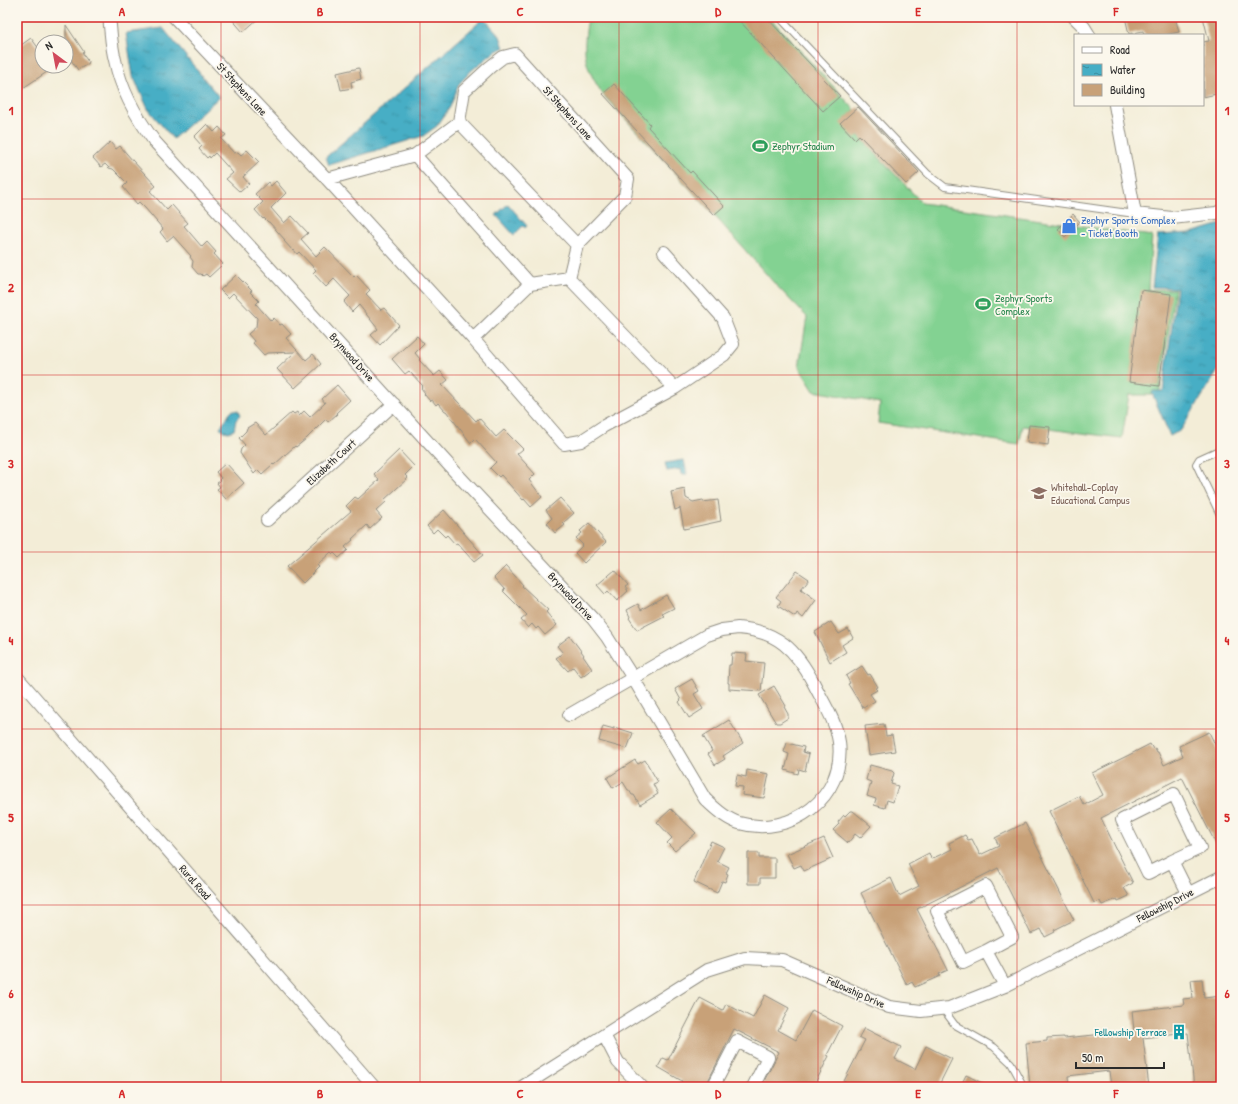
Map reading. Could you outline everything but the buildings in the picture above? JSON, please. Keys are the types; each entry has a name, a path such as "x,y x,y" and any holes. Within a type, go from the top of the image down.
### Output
{"street":[{"name":"Brynwood Drive","path":"109,17 114,59 122,85 133,109 155,142 593,619 607,637 633,678 705,799 714,808 727,817 738,822 754,826 777,825 792,821 816,805 826,793 833,781 837,769 839,743 836,727 805,667 797,656 778,639 763,632 751,629 738,628 722,630 707,635 633,678 569,714"},
{"name":"St Stephens Lane","path":"174,17 327,179 473,339 564,444 581,441 604,426 675,388 724,355 733,344 723,318 664,252"},
{"path":"1074,17 1088,34"},
{"name":"St Stephens Lane","path":"459,122 464,91 503,57 515,54 628,179 625,196 577,245"},
{"path":"1115,106 1135,214 1172,218 1216,213 1221,211"},
{"path":"327,179 415,154 459,122 577,245 569,278"},
{"path":"415,154 530,284"},
{"path":"473,339 530,284 569,278"},
{"path":"569,278 675,388"},
{"name":"Elizabeth Court","path":"267,520 394,404"},
{"name":"Rural Road","path":"17,676 374,1087"},
{"path":"1174,794 1200,848 1172,861 1148,873 1122,820 1174,794"},
{"path":"1172,861 1188,893"},
{"name":"Fellowship Drive","path":"522,1087 707,970 745,958 782,960 889,1007 921,1011 949,1008 1005,986 1221,877"},
{"path":"986,886 1012,938 986,951 963,962 937,911 986,886"},
{"path":"986,951 1005,986"},
{"path":"604,1035 618,1062 642,1087"},
{"path":"713,1087 737,1041 768,1057 753,1087"}],"lane":[{"path":"779,17 928,174 944,187 1135,214"},
{"path":"1221,448 1199,458 1196,464 1221,517"},
{"path":"943,1009 955,1025 994,1047 1011,1063 1024,1087"}],"green space":[{"name":"Zephyr Sports Complex","path":"588,17 769,17 855,110 844,120 922,203 1152,236 1148,290 1175,289 1159,395 1129,395 1122,438 1023,426 1019,444 878,423 880,403 814,391 799,367 807,317 775,284 714,215 604,96 592,76 586,59 585,41"}],"water":[{"path":"484,18 500,36 504,48 496,51 472,70 459,84 450,107 437,126 423,136 329,165 326,157"},
{"path":"163,28 219,97 173,139 148,109 133,76 126,33"},
{"path":"508,204 527,226 525,228 523,226 514,235 496,215"},
{"path":"1221,224 1221,366 1181,430 1170,436 1152,393 1153,391 1163,391 1177,288 1152,287 1158,235 1191,233"},
{"path":"233,410 238,411 240,416 236,420 234,430 229,432 223,431 220,427"},
{"path":"684,460 687,473 686,475 681,474 680,469 667,471 665,463"}],"place":[{"name":"Zephyr Stadium","path":"760,146"},
{"name":"Zephyr Sports Complex - Ticket Booth","path":"1069,226"},
{"name":"Zephyr Sports Complex","path":"983,304"},
{"name":"Whitehall-Coplay Educational Campus","path":"1039,493"},
{"name":"Fellowship Terrace","path":"1179,1032"}]}
